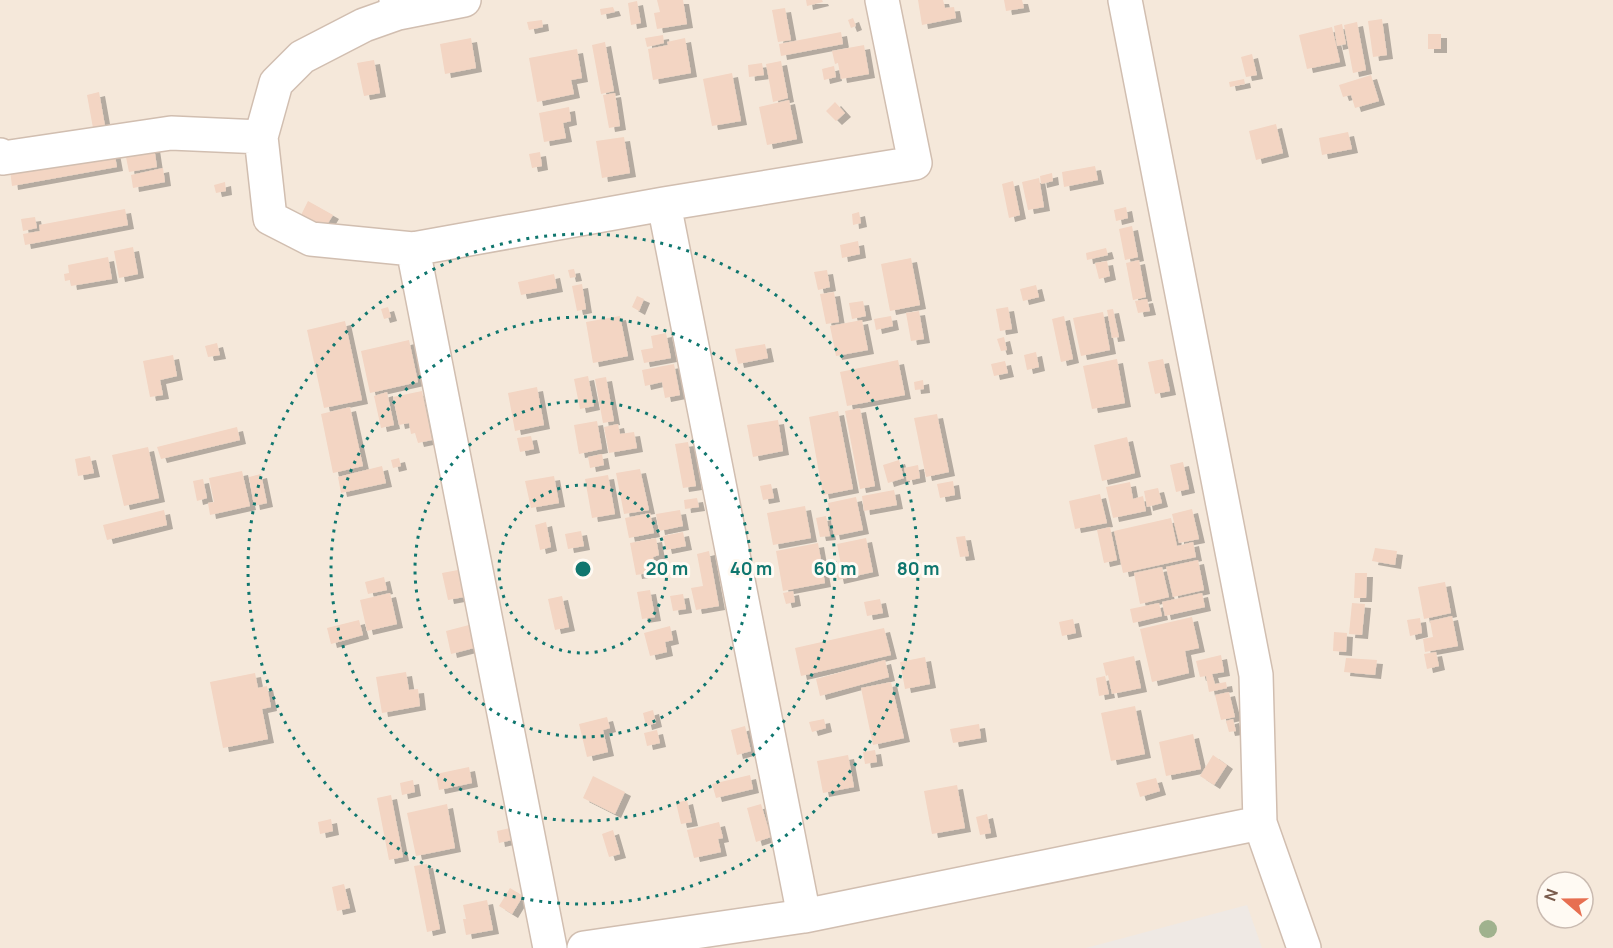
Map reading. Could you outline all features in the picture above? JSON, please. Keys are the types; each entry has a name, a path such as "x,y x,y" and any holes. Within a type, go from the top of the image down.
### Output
{"street":[{"path":"464,0 397,6 302,57 276,83 261,137 270,218 311,238 413,249 664,204 915,163 882,0"},
{"path":"1125,0 1256,675 1260,823 1304,948"},
{"path":"0,155 3,158 171,133 261,137"},
{"path":"664,204 804,916"},
{"path":"413,249 550,948"},
{"path":"584,948 804,916 1260,823"}],"shaded area":[{"path":"0,0 1613,0 1613,948 0,948"},
{"path":"1247,905 1262,948 1086,948"}],"building":[{"path":"657,0 683,0 687,24 657,29 654,13 660,12"},
{"path":"806,0 822,0 823,2 807,6"},
{"path":"918,0 943,0 945,8 954,7 956,18 922,25"},
{"path":"1004,0 1022,0 1024,8 1006,11"},
{"path":"637,1 641,23 631,25 628,3"},
{"path":"613,7 615,12 601,15 600,9"},
{"path":"785,8 791,40 778,42 772,10"},
{"path":"853,18 856,26 851,28 848,20"},
{"path":"1382,19 1387,55 1373,57 1368,21"},
{"path":"542,20 543,27 529,30 527,22"},
{"path":"1357,22 1366,70 1353,73 1344,25"},
{"path":"1342,24 1346,44 1337,46 1334,26"},
{"path":"1332,27 1340,62 1307,69 1299,35"},
{"path":"841,32 843,44 781,56 779,44"},
{"path":"1428,34 1441,34 1441,49 1428,49"},
{"path":"663,35 664,43 647,47 645,38"},
{"path":"471,38 476,68 445,74 440,44"},
{"path":"685,38 691,73 653,80 648,49 668,45 667,42"},
{"path":"605,42 614,91 601,94 592,45"},
{"path":"864,45 869,74 841,79 838,63 835,64 832,51"},
{"path":"577,49 582,78 571,80 574,94 537,102 529,58"},
{"path":"1252,54 1257,75 1246,77 1241,57"},
{"path":"374,60 380,93 364,96 357,63"},
{"path":"781,61 788,98 773,102 766,64"},
{"path":"762,63 764,75 749,77 748,65"},
{"path":"834,66 836,77 824,80 822,69"},
{"path":"732,73 741,121 712,126 703,79"},
{"path":"1371,75 1379,101 1355,108 1351,95 1343,97 1339,85"},
{"path":"1244,79 1245,84 1230,87 1229,82"},
{"path":"99,92 107,137 95,139 87,95"},
{"path":"615,93 620,126 609,128 603,95"},
{"path":"789,100 797,139 767,145 759,107"},
{"path":"835,102 845,113 836,121 826,111"},
{"path":"569,107 571,121 563,123 566,138 544,142 539,113"},
{"path":"1276,124 1283,153 1256,160 1249,131"},
{"path":"1348,132 1352,149 1322,155 1319,138"},
{"path":"624,137 630,173 602,178 596,141"},
{"path":"154,147 157,167 129,172 125,152"},
{"path":"114,151 117,167 12,186 10,170"},
{"path":"540,152 542,166 532,168 529,154"},
{"path":"1095,166 1098,180 1064,187 1062,172"},
{"path":"163,168 165,182 133,188 131,175"},
{"path":"1052,173 1053,181 1041,184 1040,176"},
{"path":"1039,178 1044,207 1028,210 1022,182"},
{"path":"1013,181 1020,215 1009,218 1002,184"},
{"path":"225,182 226,191 216,193 214,185"},
{"path":"308,201 333,215 325,228 301,215"},
{"path":"1126,207 1128,218 1116,221 1114,210"},
{"path":"125,209 128,225 25,245 23,234 40,231 39,225"},
{"path":"859,212 861,223 853,225 852,214"},
{"path":"35,217 37,228 23,231 21,219"},
{"path":"1132,226 1138,257 1125,260 1119,229"},
{"path":"858,241 860,254 842,258 840,245"},
{"path":"133,247 138,274 119,278 114,251"},
{"path":"1106,248 1108,255 1087,260 1086,253"},
{"path":"108,257 112,279 71,286 70,280 65,281 64,274 69,273 68,265"},
{"path":"911,258 920,305 890,311 881,264"},
{"path":"1139,260 1146,297 1133,300 1126,263"},
{"path":"1107,261 1110,276 1099,279 1095,263"},
{"path":"574,269 576,277 570,278 568,270"},
{"path":"827,270 830,287 818,290 814,272"},
{"path":"554,274 557,288 521,295 518,282"},
{"path":"582,284 586,309 577,311 572,286"},
{"path":"1036,285 1039,297 1023,301 1020,289"},
{"path":"834,292 839,322 826,324 820,294"},
{"path":"637,296 644,299 639,311 632,307"},
{"path":"1147,299 1150,311 1138,313 1135,301"},
{"path":"863,301 866,316 852,319 849,303"},
{"path":"388,307 391,317 384,319 381,309"},
{"path":"1008,307 1012,329 1000,331 996,309"},
{"path":"1113,309 1119,337 1112,338 1107,310"},
{"path":"919,311 924,339 911,341 906,313"},
{"path":"1103,312 1110,350 1081,356 1073,318"},
{"path":"620,316 628,356 593,363 586,322"},
{"path":"891,316 893,326 876,330 874,319"},
{"path":"1064,316 1073,359 1061,362 1052,319"},
{"path":"862,320 868,350 836,356 830,326"},
{"path":"345,321 362,400 324,408 307,330"},
{"path":"666,333 671,358 644,363 641,350 653,348 651,336"},
{"path":"1004,337 1007,350 1001,351 997,339"},
{"path":"409,340 418,382 370,393 361,351"},
{"path":"217,343 220,355 208,357 205,346"},
{"path":"765,344 768,358 738,364 735,349"},
{"path":"1036,352 1039,367 1027,370 1024,355"},
{"path":"173,355 177,376 160,380 163,395 150,397 143,361"},
{"path":"1117,359 1125,403 1092,409 1083,366"},
{"path":"1163,359 1170,391 1155,394 1148,362"},
{"path":"898,360 905,395 847,406 840,372"},
{"path":"1005,361 1008,373 994,376 991,364"},
{"path":"674,364 680,395 665,398 662,382 645,386 642,370"},
{"path":"588,376 594,406 580,409 574,379"},
{"path":"606,377 614,421 603,423 595,379"},
{"path":"923,380 924,389 915,390 914,382"},
{"path":"537,387 544,425 515,431 508,393"},
{"path":"422,391 432,440 418,443 415,433 411,434 409,423 399,425 393,397"},
{"path":"387,392 394,425 381,428 374,396"},
{"path":"350,407 363,466 333,473 321,414"},
{"path":"860,408 875,486 860,489 845,411"},
{"path":"838,411 853,489 823,495 809,417"},
{"path":"937,414 949,472 926,477 914,418"},
{"path":"778,420 783,451 753,457 747,425"},
{"path":"597,421 602,449 579,454 574,425"},
{"path":"618,424 620,434 634,432 637,448 609,453 604,427"},
{"path":"237,427 240,440 161,459 157,447"},
{"path":"531,436 534,449 520,452 517,438"},
{"path":"1127,437 1135,473 1102,481 1094,445"},
{"path":"688,442 696,486 683,488 675,444"},
{"path":"148,447 159,498 124,506 112,455"},
{"path":"602,454 604,465 590,468 588,457"},
{"path":"90,456 94,473 78,476 75,459"},
{"path":"399,458 401,466 393,468 391,460"},
{"path":"899,460 904,478 888,483 883,465"},
{"path":"1183,462 1189,489 1176,492 1170,465"},
{"path":"918,465 920,478 907,481 904,468"},
{"path":"382,466 386,483 341,493 338,477"},
{"path":"640,469 649,510 624,514 616,473"},
{"path":"242,471 250,506 210,515 208,503 214,502 209,478"},
{"path":"261,474 267,503 254,506 249,477"},
{"path":"608,475 615,514 592,518 585,479"},
{"path":"554,476 559,503 531,508 525,481"},
{"path":"203,479 207,498 197,501 193,481"},
{"path":"953,481 955,495 940,498 937,484"},
{"path":"1130,482 1133,499 1143,496 1146,511 1113,518 1106,487"},
{"path":"771,484 774,498 763,500 760,486"},
{"path":"1158,488 1162,503 1147,507 1144,491"},
{"path":"894,490 897,505 864,511 862,496"},
{"path":"1100,494 1107,523 1075,529 1069,501"},
{"path":"856,497 863,530 834,536 828,503"},
{"path":"697,498 699,507 685,509 684,500"},
{"path":"805,506 811,538 773,545 767,513"},
{"path":"1192,509 1199,539 1179,543 1172,514"},
{"path":"164,510 167,525 107,540 103,525"},
{"path":"680,510 683,526 659,531 656,514"},
{"path":"650,513 654,533 629,538 625,518"},
{"path":"826,516 830,536 820,537 816,518"},
{"path":"1171,518 1177,546 1193,542 1196,557 1123,573 1114,531"},
{"path":"546,522 551,547 540,550 535,525"},
{"path":"1110,527 1117,560 1104,563 1097,530"},
{"path":"581,531 584,546 568,549 565,534"},
{"path":"683,532 686,546 666,550 663,536"},
{"path":"965,536 969,556 960,557 956,537"},
{"path":"656,538 659,555 653,557 655,572 636,575 630,543"},
{"path":"866,538 873,572 838,580 835,566 841,565 837,544"},
{"path":"818,543 825,583 783,591 776,551"},
{"path":"1375,548 1397,551 1395,565 1372,561"},
{"path":"709,551 719,606 696,610 691,588 703,586 697,554"},
{"path":"1198,560 1204,590 1173,597 1166,567"},
{"path":"1162,567 1169,597 1140,604 1134,573"},
{"path":"458,570 464,597 448,600 442,573"},
{"path":"1355,573 1367,573 1366,598 1354,598"},
{"path":"384,577 387,590 368,594 365,582"},
{"path":"1445,582 1451,613 1424,619 1418,587"},
{"path":"650,590 655,617 642,619 637,592"},
{"path":"793,591 795,602 786,604 783,593"},
{"path":"390,593 397,624 367,631 360,600"},
{"path":"1202,593 1205,607 1165,616 1162,602"},
{"path":"683,594 686,609 673,611 670,596"},
{"path":"562,596 569,627 555,630 548,599"},
{"path":"880,599 883,613 867,616 864,602"},
{"path":"1159,603 1162,616 1133,623 1130,609"},
{"path":"1352,603 1365,604 1362,635 1349,634"},
{"path":"1452,616 1458,646 1425,652 1423,639 1433,637 1430,621"},
{"path":"1192,617 1199,648 1185,651 1189,673 1152,682 1140,629"},
{"path":"1420,618 1422,633 1410,636 1407,620"},
{"path":"1073,619 1076,633 1062,636 1059,622"},
{"path":"359,620 363,635 331,644 327,628"},
{"path":"469,625 474,648 451,654 446,631"},
{"path":"670,626 673,640 665,642 667,652 650,656 644,633"},
{"path":"884,628 891,655 801,676 795,648"},
{"path":"1334,632 1347,633 1346,652 1333,651"},
{"path":"1436,652 1439,666 1427,669 1424,654"},
{"path":"1221,655 1224,672 1212,674 1215,684 1226,682 1227,688 1209,692 1206,676 1200,677 1196,661"},
{"path":"1134,656 1141,688 1112,694 1103,663"},
{"path":"925,657 930,684 905,689 900,662"},
{"path":"1346,658 1377,660 1375,675 1344,672"},
{"path":"885,660 889,677 820,696 816,679"},
{"path":"406,672 409,690 418,689 420,706 382,713 376,677"},
{"path":"255,673 258,688 267,686 271,707 262,709 268,739 223,748 210,682"},
{"path":"1105,676 1109,694 1099,696 1096,678"},
{"path":"891,682 904,738 873,745 861,688"},
{"path":"1229,692 1235,717 1221,720 1215,695"},
{"path":"1135,706 1145,754 1111,761 1101,713"},
{"path":"653,710 656,723 646,726 643,713"},
{"path":"607,717 610,728 603,730 608,752 587,757 579,724"},
{"path":"824,719 826,728 812,732 809,722"},
{"path":"1233,719 1236,731 1229,732 1226,721"},
{"path":"979,724 981,738 953,743 950,729"},
{"path":"745,726 751,751 737,755 731,730"},
{"path":"657,730 660,743 647,746 644,733"},
{"path":"1193,734 1201,769 1166,776 1159,742"},
{"path":"875,750 877,762 865,764 863,752"},
{"path":"848,755 854,787 823,793 817,761"},
{"path":"1213,755 1227,765 1214,785 1200,776"},
{"path":"469,767 472,783 439,790 436,774"},
{"path":"750,775 753,789 716,798 712,784"},
{"path":"593,776 625,792 615,814 583,798"},
{"path":"1156,778 1160,791 1140,797 1136,783"},
{"path":"413,780 415,792 402,795 400,783"},
{"path":"957,785 965,828 932,834 924,791"},
{"path":"391,795 403,857 389,860 377,798"},
{"path":"687,800 692,822 681,824 676,803"},
{"path":"447,804 455,848 416,856 407,813"},
{"path":"761,804 771,837 756,842 747,808"},
{"path":"987,814 991,833 980,835 976,817"},
{"path":"331,819 333,831 320,834 318,822"},
{"path":"719,822 723,838 718,839 721,852 694,858 687,830"},
{"path":"510,828 512,840 499,843 497,831"},
{"path":"613,830 620,854 609,857 602,834"},
{"path":"427,864 440,929 427,932 414,866"},
{"path":"344,884 350,908 337,911 332,887"},
{"path":"510,888 523,896 512,914 499,906"},
{"path":"487,900 493,930 466,935 463,905"}]}
